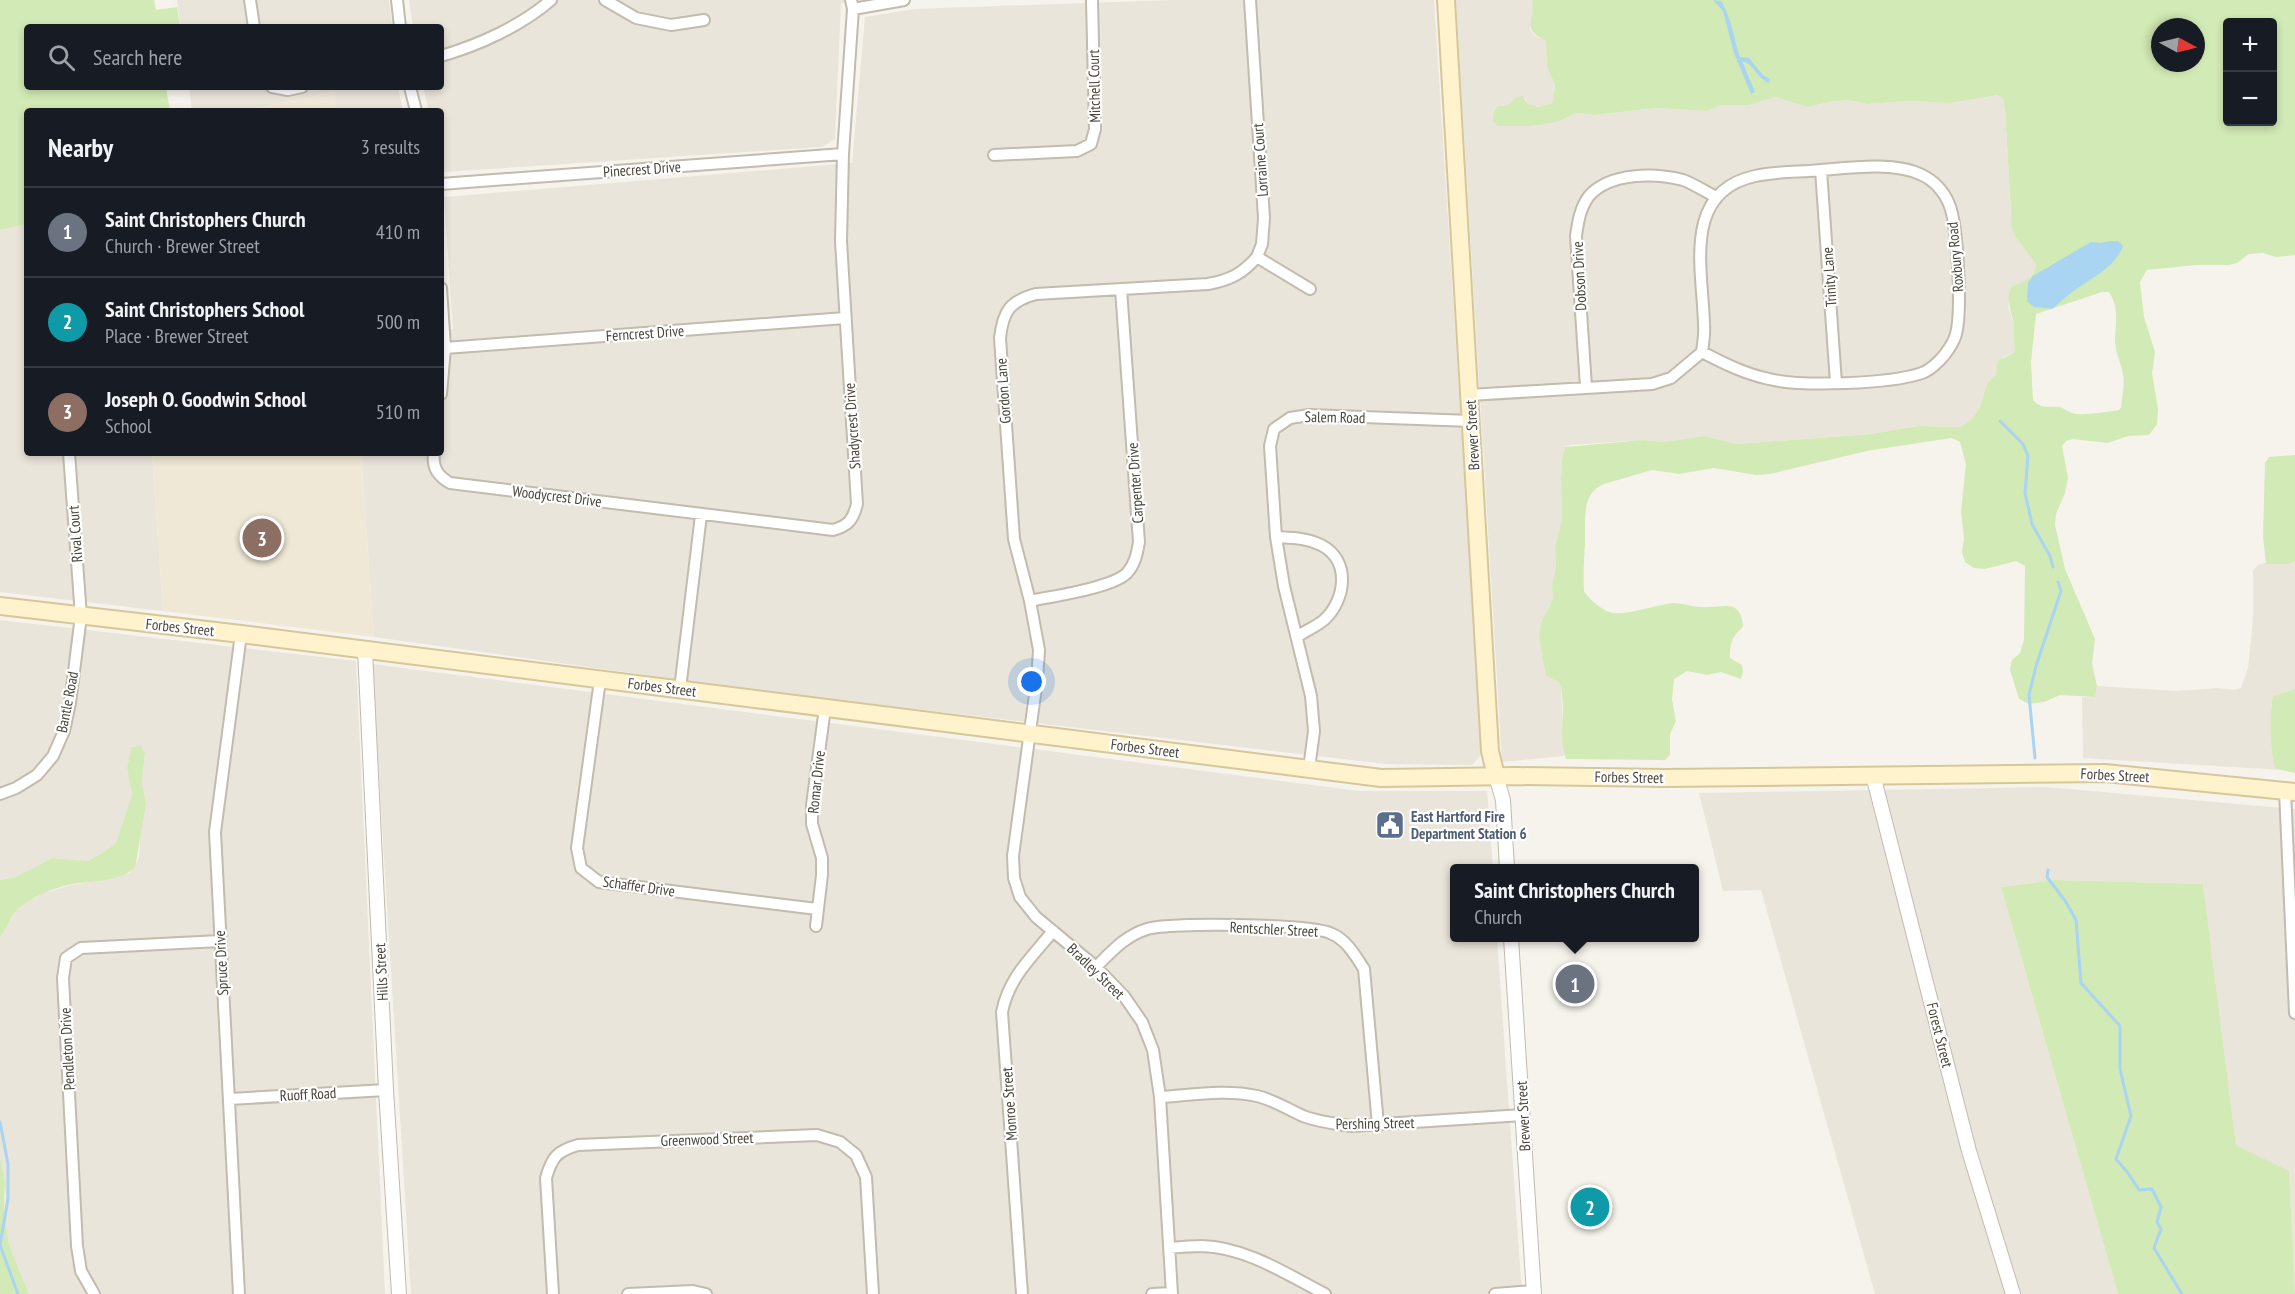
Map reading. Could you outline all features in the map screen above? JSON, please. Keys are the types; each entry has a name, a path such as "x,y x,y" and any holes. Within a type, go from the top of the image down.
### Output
{"main road":[{"name":"Brewer Street","path":"1446,0 1491,757 1496,776"},
{"name":"Forbes Street","path":"0,606 1394,778 1496,776 1666,778 2105,773 2290,791"}],"street":[{"path":"250,0 254,24"},
{"path":"397,0 400,24"},
{"path":"444,55 503,31 542,8 551,0"},
{"path":"605,0 636,18 671,25 704,20"},
{"path":"852,5 904,0"},
{"name":"Mitchell Court","path":"994,154 1077,151 1091,144 1095,129 1092,0"},
{"name":"Lorraine Court","path":"1250,0 1264,218 1262,244 1257,257"},
{"name":"Shadycrest Drive","path":"700,515 833,530 846,526 854,516 857,504 841,242 843,154 852,5"},
{"path":"411,90 415,108"},
{"name":"Pinecrest Drive","path":"444,184 843,154"},
{"name":"Roxbury Road","path":"1702,352 1732,368 1770,380 1836,383 1899,379 1924,373 1942,359 1956,336 1960,316 1954,222 1949,202 1938,186 1922,175 1904,169 1882,168 1753,176 1734,184 1716,197"},
{"name":"Trinity Lane","path":"1821,170 1836,383"},
{"name":"Dobson Drive","path":"1586,387 1576,236 1579,214 1590,196 1607,183 1629,177 1654,176 1684,181 1716,197"},
{"path":"1470,395 1652,384 1671,378 1702,352 1704,327 1699,264 1700,237 1707,214 1716,197"},
{"path":"1257,257 1311,290"},
{"name":"Gordon Lane","path":"1029,734 1039,650 1030,601 1014,540 1000,338 1001,322 1018,299 1036,294 1208,284 1231,279 1245,270 1257,257"},
{"name":"Carpenter Drive","path":"1030,601 1107,584 1125,574 1136,559 1139,542 1121,289"},
{"name":"Ferncrest Drive","path":"445,348 845,318"},
{"path":"444,333 444,360"},
{"name":"Salem Road","path":"1308,769 1314,731 1311,696 1284,586 1276,537 1270,446 1274,429 1290,418 1309,415 1471,421"},
{"name":"Rival Court","path":"69,456 81,616"},
{"name":"Woodycrest Drive","path":"434,456 435,470 441,478 450,483 700,515"},
{"path":"680,689 700,515"},
{"path":"1276,537 1301,538 1323,546 1337,560 1344,582 1338,602 1324,620 1296,636"},
{"name":"Bantle Road","path":"0,794 16,788 37,775 53,756 64,731 70,703 81,616"},
{"name":"Spruce Drive","path":"239,1294 215,832 241,634"},
{"name":"Hills Street","path":"365,650 386,1090 399,1294"},
{"name":"Schaffer Drive","path":"600,680 577,848 581,868 599,882 818,909"},
{"name":"Romar Drive","path":"816,926 822,858 812,824 812,805 825,708"},
{"name":"Bradley Street","path":"1029,734 1013,856 1014,878 1020,897 1036,917 1096,967 1125,996 1142,1022 1153,1050 1160,1097 1172,1293"},
{"name":"Forest Street","path":"1873,775 1969,1151 2013,1294"},
{"name":"Brewer Street","path":"1496,776 1503,800 1507,864"},
{"path":"2290,791 2295,1013"},
{"name":"Rentschler Street","path":"1096,967 1124,939 1148,929 1171,926 1306,928 1331,933 1350,948 1364,969 1378,1125"},
{"name":"Monroe Street","path":"1022,1294 1002,1012 1006,994 1013,979 1053,931"},
{"name":"Pendleton Drive","path":"94,1294 81,1271 77,1246 63,978 66,958 81,948 220,941"},
{"name":"Brewer Street","path":"1511,942 1534,1293"},
{"name":"Ruoff Road","path":"230,1099 386,1090"},
{"name":"Pershing Street","path":"1160,1097 1240,1093 1278,1102 1302,1115 1326,1124 1352,1126 1523,1115"},
{"name":"Greenwood Street","path":"553,1294 546,1178 551,1161 562,1150 578,1145 817,1135 840,1142 856,1155 866,1177 873,1294"},
{"path":"1169,1248 1204,1246 1226,1250 1256,1260 1325,1294"},
{"path":"628,1294 693,1291 706,1294"},
{"path":"1152,1294 1172,1293"},
{"path":"1495,1294 1534,1293"}],"shaded area":[{"path":"177,0 389,0 392,24 180,24"},
{"path":"409,0 872,0 841,3 835,139 822,147 444,172 444,108 428,108 424,90 444,90 444,24 413,24"},
{"path":"1172,0 1434,0 1482,754 1472,765 1386,764 746,689 374,637 361,456 444,456 444,329 453,329 444,197 852,163 865,17 914,9"},
{"path":"1456,0 1532,0 1533,14 1530,29 1533,35 1546,41 1547,67 1555,85 1553,102 1541,108 1528,104 1525,98 1508,105 1501,105 1519,125 1557,122 1577,113 1594,115 1657,108 1707,111 1721,105 1749,105 1775,97 1808,107 1849,100 1867,104 1908,101 1950,103 1998,95 2003,99 2005,110 2011,217 2017,239 2036,264 2036,271 2026,281 2012,286 2008,306 2014,325 2015,352 2003,357 1996,374 1987,384 1979,409 1971,420 1960,427 1918,426 1871,434 1736,444 1704,436 1663,442 1643,440 1565,447 1561,480 1562,520 1555,546 1553,599 1547,611 1561,689 1564,756 1502,762"},
{"path":"189,90 399,90 402,108 336,108 334,92 258,108 192,108"},
{"path":"335,92 336,108 258,108"},
{"path":"24,225 24,456 152,456 163,611 0,592 0,230"},
{"path":"152,456 361,456 374,637 163,611"},
{"path":"2295,561 2295,689 2276,695 2271,706 2274,763 2277,769 2282,770 2083,758 2082,697 2094,697 2097,686 2176,691 2241,688 2248,668 2253,620 2253,570 2265,563 2290,564"},
{"path":"0,620 356,661 385,1294 29,1294 9,1245 4,1210 6,1196 0,1157 0,937 16,911 27,902 45,893 71,885 130,873 139,858 141,824 146,804 142,783 145,752 144,749 131,748 127,768 132,795 116,843 86,861 52,858 16,877 0,880"},
{"path":"372,664 1359,791 1487,791 1493,864 1450,864 1450,942 1497,942 1522,1294 411,1294"},
{"path":"2046,787 2295,809 2295,1294 2289,1172 2236,1145 2203,884 2055,880 2001,887 2118,1294 1875,1294 1761,890 1723,891 1699,793"}],"green space":[{"path":"0,0 154,0 156,10 177,7 180,24 24,24 24,90 166,90 170,108 24,108 24,225 0,230"},
{"path":"1532,0 2295,0 2295,255 2276,257 2263,253 2249,254 2237,263 2229,265 2196,265 2147,270 2140,282 2144,317 2155,352 2152,373 2158,409 2157,424 2149,435 2128,436 2108,443 2073,439 2066,441 2062,446 2068,478 2065,493 2056,514 2055,525 2065,569 2095,639 2092,664 2097,686 2095,697 2060,695 2044,702 2029,704 2019,699 2010,670 2012,660 2020,653 2024,640 2025,566 2016,561 1985,569 1974,568 1965,562 1962,552 1964,539 1961,512 1966,464 1960,442 1952,438 1867,451 1770,474 1756,475 1713,468 1679,474 1652,470 1604,484 1591,494 1585,518 1584,591 1596,604 1613,613 1626,613 1673,603 1697,607 1729,606 1734,608 1741,617 1743,627 1732,640 1730,658 1742,665 1741,679 1721,672 1707,675 1687,671 1674,679 1672,700 1676,721 1670,734 1670,755 1665,760 1566,759 1562,741 1562,691 1559,682 1546,676 1539,636 1541,623 1553,599 1555,546 1562,520 1561,480 1565,447 1643,440 1663,442 1704,436 1736,444 1871,434 1918,426 1960,427 1971,420 1979,409 1987,384 1996,374 1998,361 2015,352 2014,327 2009,302 2010,291 2012,286 2024,281 2034,273 2036,264 2012,230 2005,110 2003,99 1998,95 1950,103 1908,101 1867,104 1849,100 1808,107 1775,97 1749,105 1721,105 1707,111 1657,108 1594,115 1577,113 1557,122 1529,126 1498,126 1493,121 1494,111 1498,106 1508,105 1515,98 1522,96 1528,104 1538,107 1553,102 1555,85 1547,67 1546,41 1534,33 1531,25","holes":["2102,292 2109,292 2115,304 2116,351 2124,378 2121,407 2119,410 2076,414 2063,408 2042,406 2036,403 2033,400 2031,362 2036,314"]},
{"path":"2295,455 2295,561 2290,564 2266,564 2263,536 2265,463 2269,457"},
{"path":"2295,689 2295,773 2277,769 2274,766 2271,721 2273,696"},
{"path":"141,746 145,752 142,783 146,804 135,868 121,876 72,884 36,897 17,910 0,937 0,880 16,877 52,858 87,861 116,843 132,795 127,768 131,748"},
{"path":"2055,880 2203,884 2236,1145 2289,1171 2295,1294 2118,1294 2001,887"},
{"path":"0,1157 5,1183 4,1210 9,1245 29,1294 0,1294"}],"water":[{"path":"1713,0 1721,1 1724,7 1740,57 1749,58 1763,75 1770,79 1769,83 1765,81 1750,65 1742,61 1755,92 1751,94 1734,53 1723,11"},
{"path":"2118,241 2123,246 2115,260 2052,309 2034,307 2027,301 2028,283 2033,276 2091,242"}],"waterway":[{"path":"2000,421 2023,444 2028,456 2025,493 2032,524 2050,556 2053,567"},
{"path":"2035,758 2029,695 2036,666 2061,591 2058,582"},
{"path":"2048,870 2047,877 2076,920 2081,983 2120,1026 2120,1069 2131,1116 2116,1159 2139,1190 2152,1189 2161,1207 2157,1222 2161,1229 2154,1248 2182,1294"},
{"path":"0,1122 8,1164 8,1199 0,1245 18,1294"}],"place":[{"name":"Joseph O. Goodwin School","path":"262,538"},
{"name":"East Hartford Fire Department Station 6","path":"1390,825"},
{"name":"Saint Christophers Church","path":"1575,984"},
{"name":"Saint Christophers School","path":"1590,1207"}]}
